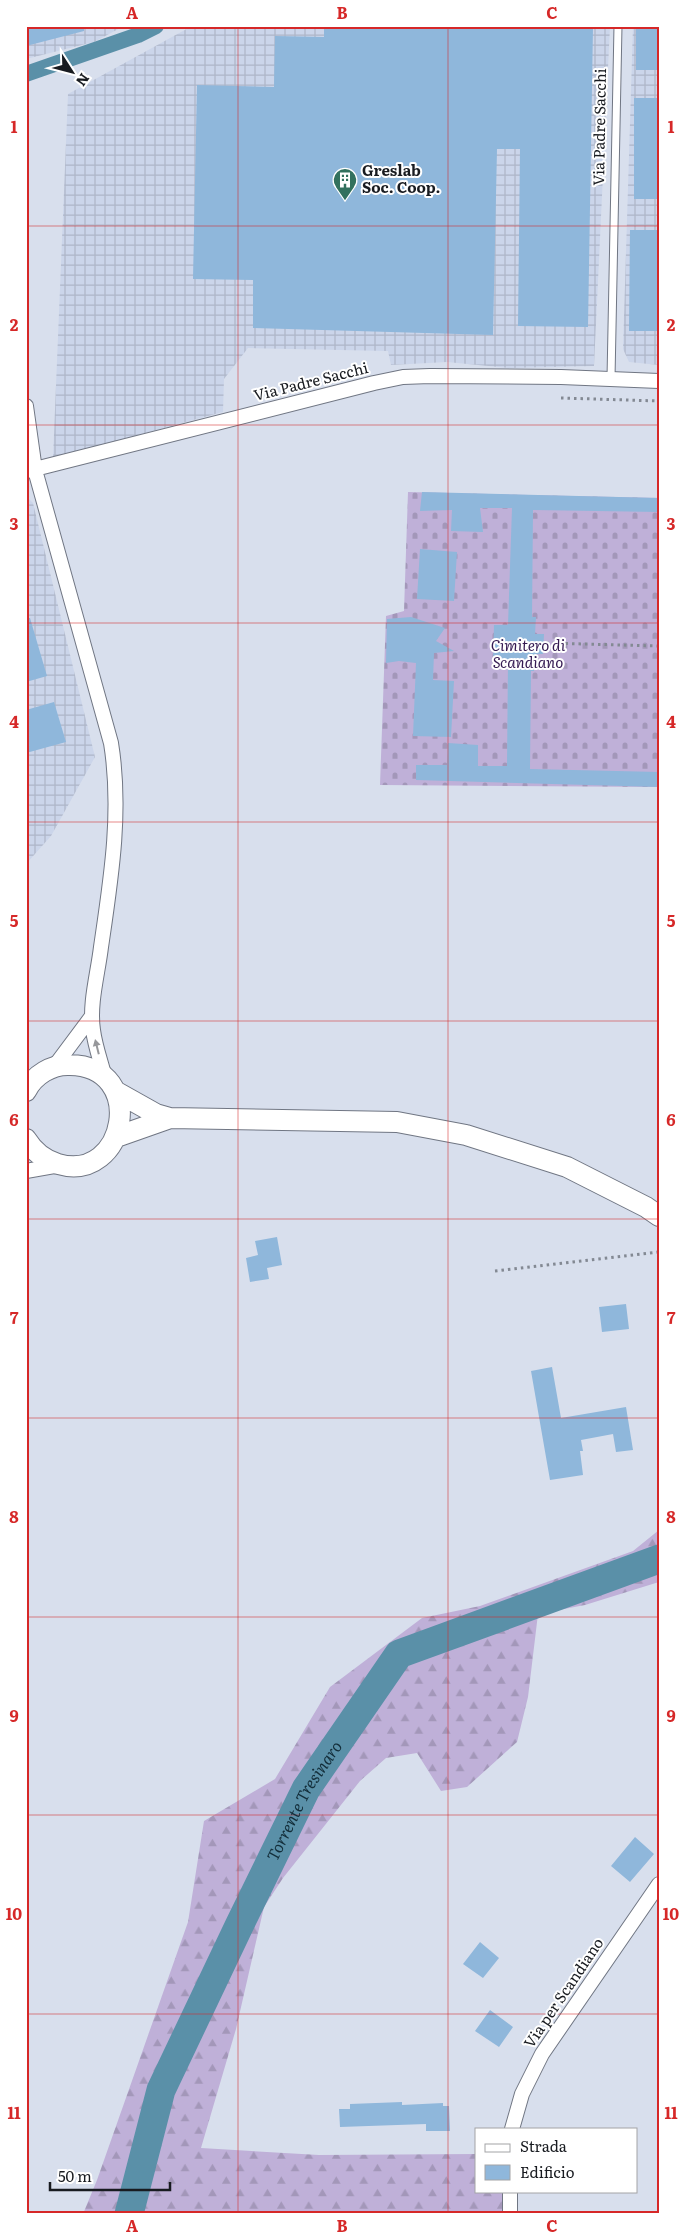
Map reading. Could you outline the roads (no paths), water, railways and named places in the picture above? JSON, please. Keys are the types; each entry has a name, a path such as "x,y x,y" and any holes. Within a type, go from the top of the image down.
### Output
{"main road":[{"path":"26,1091 41,1073 68,1064 81,1065 94,1070 110,1084 156,1114 170,1118 397,1122 466,1135 567,1167 646,1207 659,1216"},
{"path":"26,1139 39,1155 62,1165 75,1165 99,1157 116,1137 121,1118 119,1100 110,1084"},
{"path":"116,1137 170,1118"}],"street":[{"name":"Via Padre Sacchi","path":"31,471 374,383 403,378 611,378 659,381"},
{"path":"26,406 31,471 110,743 116,776 115,829 92,1016 96,1047 110,1084"},
{"path":"41,1073 92,1016"},
{"path":"26,1171 62,1165"},
{"name":"Via per Scandiano","path":"512,2128 522,2094 542,2054 659,1884"},
{"path":"510,2192 510,2214"}],"lane":[{"name":"Via Padre Sacchi","path":"611,378 618,26"}],"waterway":[{"path":"26,74 138,35 156,26"},
{"name":"Torrente Tresinaro","path":"129,2214 161,2090 239,1926 306,1789 399,1654 659,1559"}],"place":[{"name":"Greslab Soc. Coop.","path":"345,201"}],"park label":[{"name":"Cimitero di Scandiano","path":"528,654"}]}
